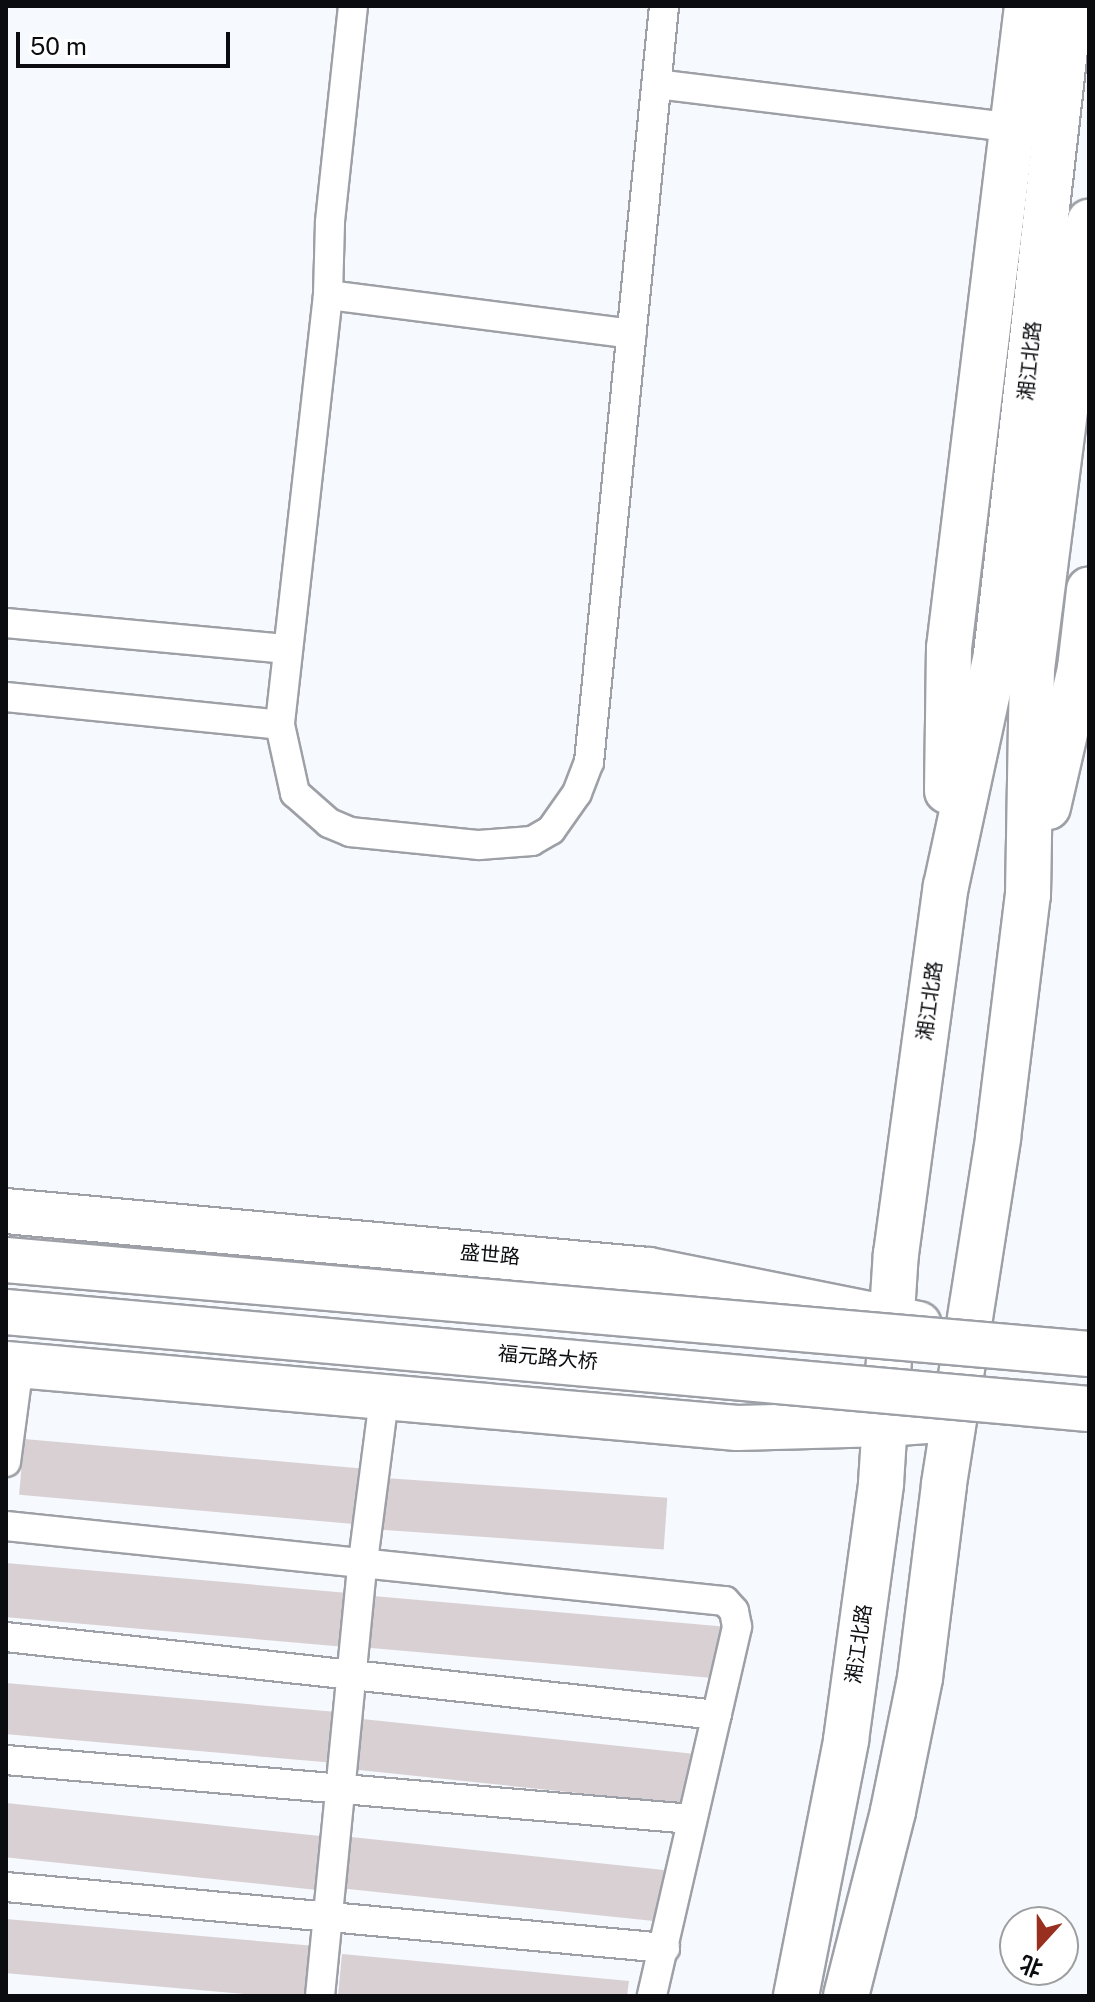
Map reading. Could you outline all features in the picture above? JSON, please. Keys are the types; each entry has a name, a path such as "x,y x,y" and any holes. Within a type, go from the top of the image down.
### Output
{"main road":[{"path":"946,886 949,648 1027,6"},
{"name":"湘江北路","path":"796,1996 846,1740 881,1483 896,1254 946,886 996,654 1070,6"},
{"name":"湘江北路","path":"846,1996 911,1731 954,1419 998,1138 1028,895 1032,669 1089,222"},
{"path":"1028,895 1080,668 1089,590"},
{"name":"盛世路","path":"6,1211 648,1270 893,1317 968,1335"},
{"path":"6,1260 1089,1354"},
{"name":"福元路大桥","path":"6,1312 1089,1409"},
{"path":"13,1364 737,1428 954,1419"}],"street":[{"path":"353,6 330,223 328,295 280,725 295,793 312,812 350,832 479,845 532,841 551,830 577,793 589,762 664,6"},
{"path":"657,84 1013,128"},
{"path":"328,295 632,334"},
{"path":"6,623 288,649"},
{"path":"6,697 280,725"},
{"path":"6,1462 13,1364"},
{"path":"320,1996 363,1561 384,1399"},
{"path":"6,1526 725,1601 734,1611 737,1627 652,1996"},
{"path":"6,1637 717,1715"},
{"path":"6,1760 692,1819"},
{"path":"6,1887 665,1948"}],"building":[{"path":"24,1439 359,1468 354,1524 19,1495"},
{"path":"385,1478 667,1498 664,1550 381,1530"},
{"path":"6,1563 345,1593 340,1646 6,1617"},
{"path":"373,1596 723,1627 718,1678 368,1648"},
{"path":"6,1683 334,1712 329,1762 6,1734"},
{"path":"362,1719 695,1754 690,1805 357,1770"},
{"path":"6,1803 320,1836 315,1890 6,1857"},
{"path":"351,1837 666,1870 661,1922 346,1889"},
{"path":"6,1919 310,1946 305,1996 267,1996 6,1973"},
{"path":"342,1954 629,1981 627,1996 338,1996"}]}
